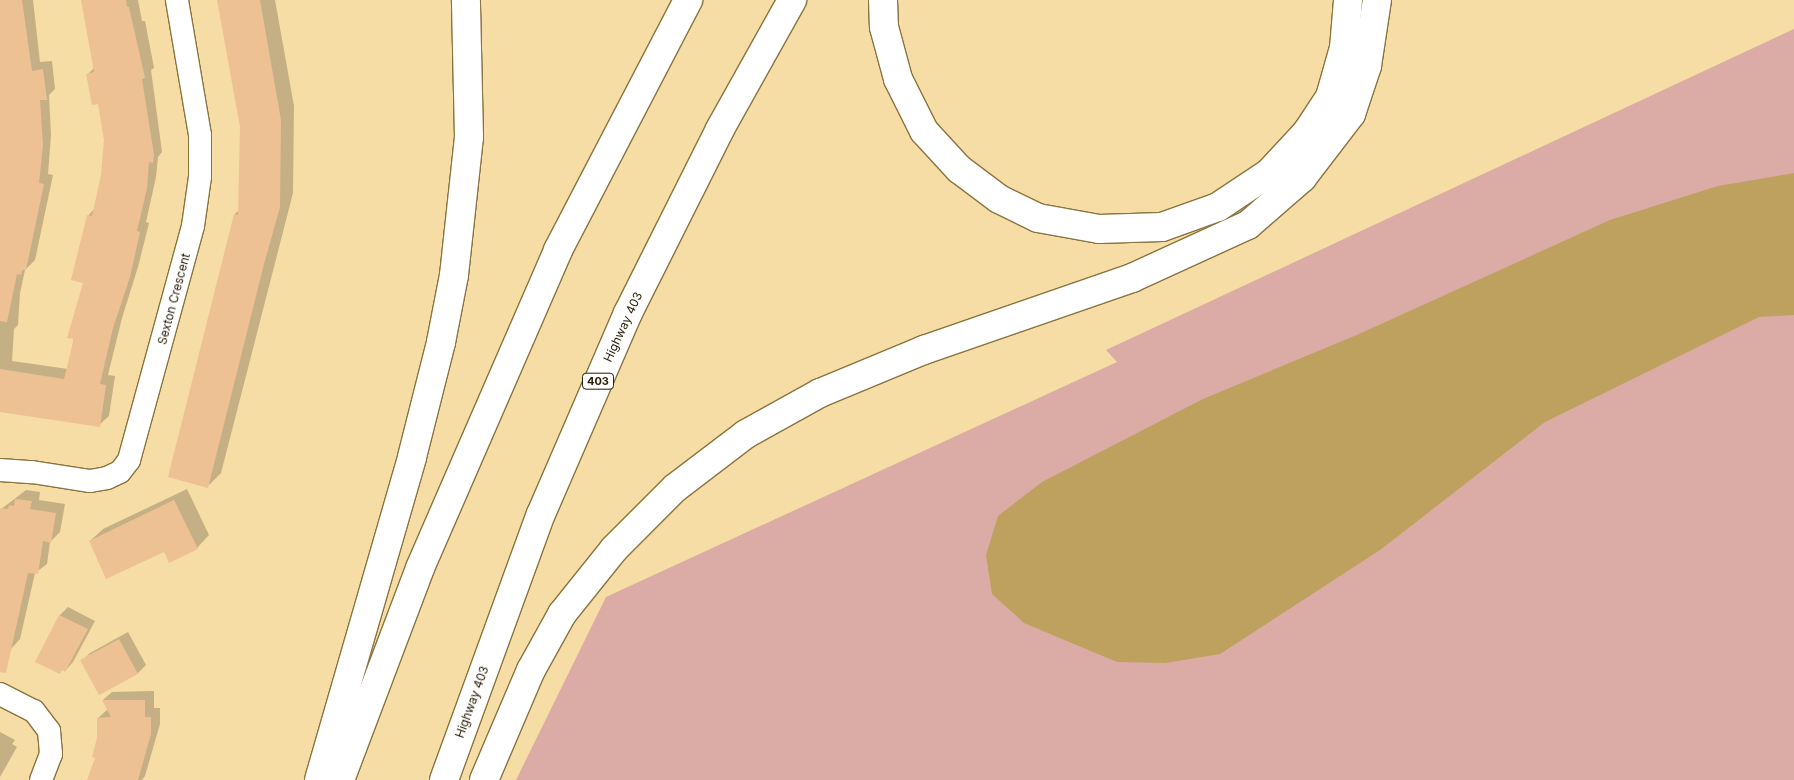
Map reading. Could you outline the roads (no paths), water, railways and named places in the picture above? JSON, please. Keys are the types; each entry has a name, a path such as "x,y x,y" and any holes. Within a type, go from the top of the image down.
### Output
{"highway":[{"path":"319,780 412,457 441,342 452,284 469,136 466,0"},
{"path":"340,780 420,568 558,250 688,0"},
{"name":"Highway 403","path":"444,780 541,514 628,313 720,129 792,0"},
{"path":"884,0 884,26 898,79 924,131 959,168 999,199 1038,218 1099,229 1162,227 1218,207 1269,173 1307,132 1330,97 1344,48 1348,0"},
{"path":"484,780 531,670 562,614 614,549 675,488 746,434 820,393 924,350 1132,278 1248,225 1302,178 1351,114 1367,66 1377,0"}],"street":[{"name":"Sexton Crescent","path":"0,470 32,472 90,482 107,478 120,472 132,453 193,226 200,177 200,134 177,0"},
{"path":"0,694 34,711 48,731 52,754 41,780"}]}
